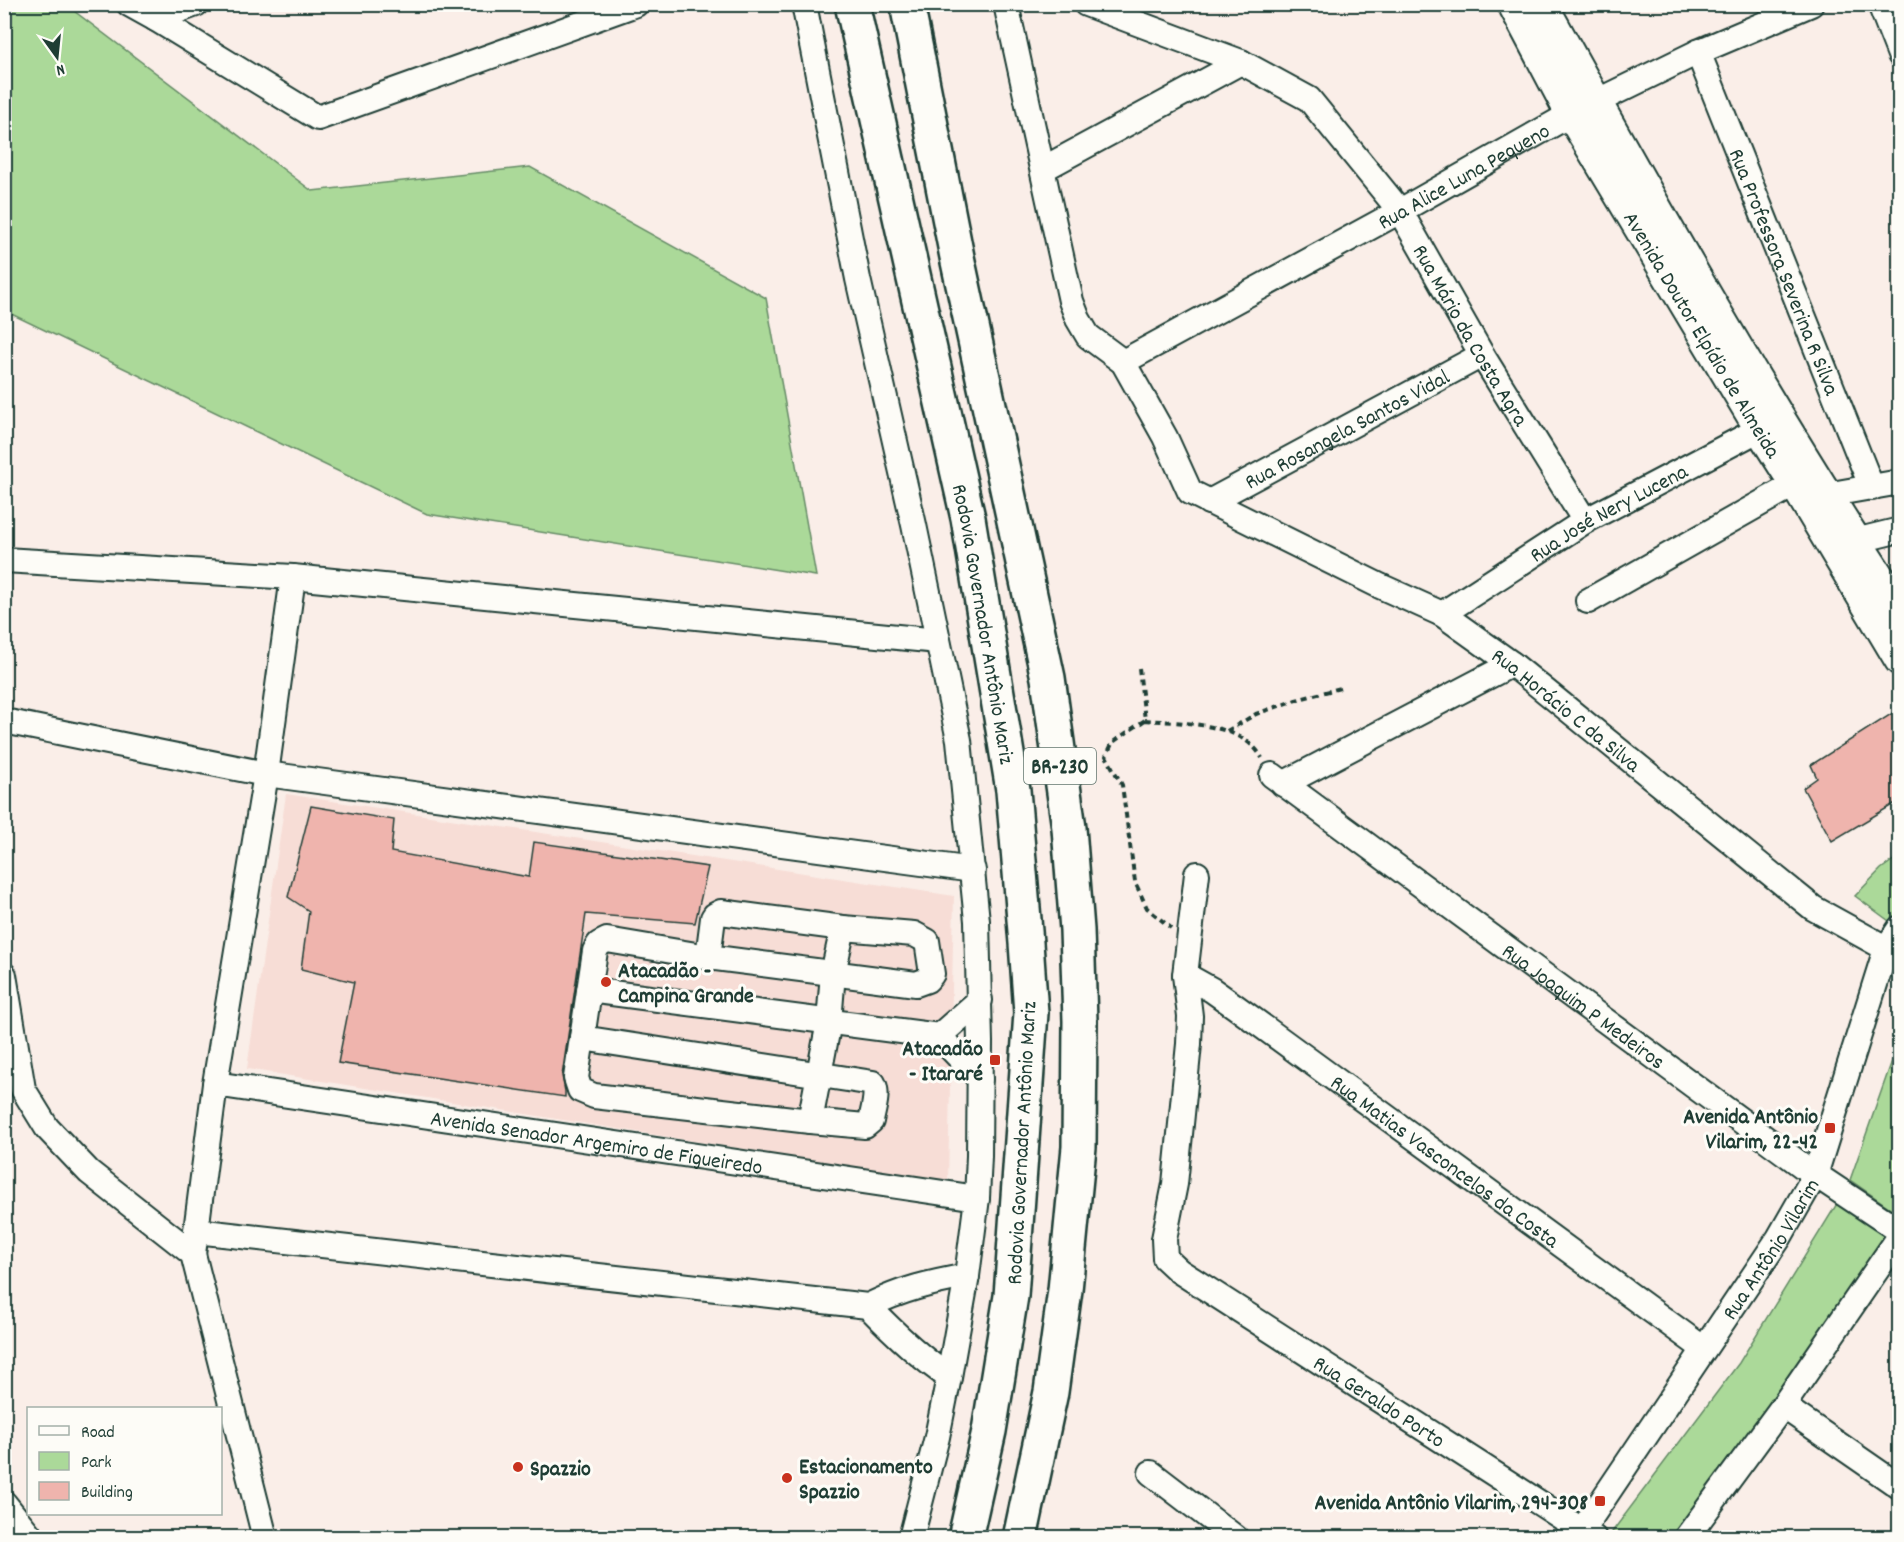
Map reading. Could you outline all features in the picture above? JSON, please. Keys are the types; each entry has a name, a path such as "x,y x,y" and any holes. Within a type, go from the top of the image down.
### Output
{"highway":[{"name":"Rodovia Governador Antônio Mariz","path":"852,4 968,518 1013,790 1026,943 1031,1013 1011,1296 989,1431 964,1538"},
{"name":"Rodovia Governador Antônio Mariz","path":"908,4 959,268 1048,678 1069,828 1074,896 1080,1021 1079,1147 1065,1290 1051,1392 1020,1538"}],"main road":[{"name":"Avenida Doutor Elpídio de Almeida","path":"1513,4 1584,108 1770,424 1795,483 1899,609"},
{"name":"Avenida Doutor Elpídio de Almeida","path":"1542,4 1584,108"},
{"name":"Avenida Doutor Elpídio de Almeida","path":"1770,424 1827,495 1845,546 1899,660"}],"street":[{"path":"129,4 156,18 318,118 636,4"},
{"path":"156,18 196,4"},
{"path":"804,4 858,279 959,740 973,870 980,1000 979,1156 976,1198 967,1276 949,1377 937,1437 911,1538"},
{"path":"1006,4 1071,301 1088,336 1123,362"},
{"name":"Rua Mário da Costa Agra","path":"1086,4 1241,62 1310,99 1400,211 1482,355 1585,521"},
{"name":"Rua Alice Luna Pequeno","path":"1123,362 1584,108 1698,52 1811,4"},
{"path":"1880,4 1899,55"},
{"name":"Rua Professora Severina R Silva","path":"1698,52 1872,488"},
{"path":"1043,169 1241,62"},
{"name":"Rua Rosangela Santos Vidal","path":"1209,502 1482,355"},
{"name":"Rua Horácio C da Silva","path":"1123,362 1165,437 1190,492 1380,586 1442,614 1512,664 1813,908 1893,953"},
{"name":"Rua José Nery Lucena","path":"1442,614 1585,521 1770,424"},
{"path":"1827,495 1899,482"},
{"path":"1588,602 1795,483"},
{"path":"1845,546 1899,530"},
{"path":"4,560 293,577 938,641"},
{"path":"265,1538 194,1243 215,1084 266,774 293,577"},
{"path":"1278,779 1512,664"},
{"path":"4,722 266,774 973,870"},
{"name":"Rua Joaquim P Medeiros","path":"1278,779 1815,1175 1899,1231"},
{"path":"1185,975 1197,874"},
{"path":"582,1038 873,1083 876,1094 871,1121 865,1125 810,1121 594,1096 580,1090 576,1078 589,990 596,951 599,944 607,940 708,957 916,984 927,980 932,974 927,941 914,934 843,928 721,912 713,918 708,957"},
{"path":"810,1121 829,1022 833,973 843,928"},
{"name":"Rua Antônio Vilarim","path":"1584,1535 1704,1349 1779,1239 1815,1175 1893,953 1899,928"},
{"path":"4,975 23,1089 47,1128 89,1172 194,1243 868,1306 894,1293 924,1284 967,1276"},
{"name":"Rua Geraldo Porto","path":"1185,975 1190,1016 1174,1184 1164,1239 1165,1258 1179,1271 1584,1535"},
{"name":"Rua Matias Vasconcelos da Costa","path":"1185,975 1212,990 1246,1014 1704,1349"},
{"path":"589,990 939,1036 980,1079"},
{"path":"939,1036 980,1000"},
{"name":"Avenida Senador Argemiro de Figueiredo","path":"215,1084 976,1198"},
{"path":"1686,1538 1782,1406 1899,1236"},
{"path":"868,1306 917,1353 949,1377"},
{"path":"1782,1406 1899,1487"},
{"path":"1152,1473 1236,1538"},
{"path":"4,1503 32,1538"}],"path":[{"path":"1139,668 1145,720"},
{"path":"1226,732 1256,714 1344,687"},
{"path":"1178,933 1147,909 1135,882 1122,786 1106,756 1113,742 1145,720 1194,724 1236,734 1258,750 1278,779"}],"shaded area":[{"name":"Atacadão - Campina Grande","path":"286,794 954,896 948,1182 247,1069"}],"green space":[{"path":"4,5 66,5 312,191 530,167 766,298 816,576 427,514 5,311"},
{"path":"1899,856 1900,921 1896,926 1855,896 1881,869"},
{"path":"1899,1041 1900,1214 1850,1180"},
{"path":"1838,1202 1889,1239 1678,1537 1621,1537 1612,1532 1739,1363"}],"building":[{"path":"1899,709 1899,801 1832,841 1803,788 1817,778 1811,765"},
{"path":"311,806 394,820 391,852 529,877 534,842 708,867 695,923 586,914 562,1076 565,1097 338,1063 354,982 301,969 309,911 288,897"}],"place":[{"name":"Atacadão - Campina Grande","path":"606,982"},
{"name":"Atacadão - Itararé","path":"995,1060"},
{"name":"Avenida Antônio Vilarim, 22-42","path":"1830,1128"},
{"name":"Spazzio","path":"518,1467"},
{"name":"Estacionamento Spazzio","path":"787,1478"},
{"name":"Avenida Antônio Vilarim, 294-308","path":"1600,1501"}]}
